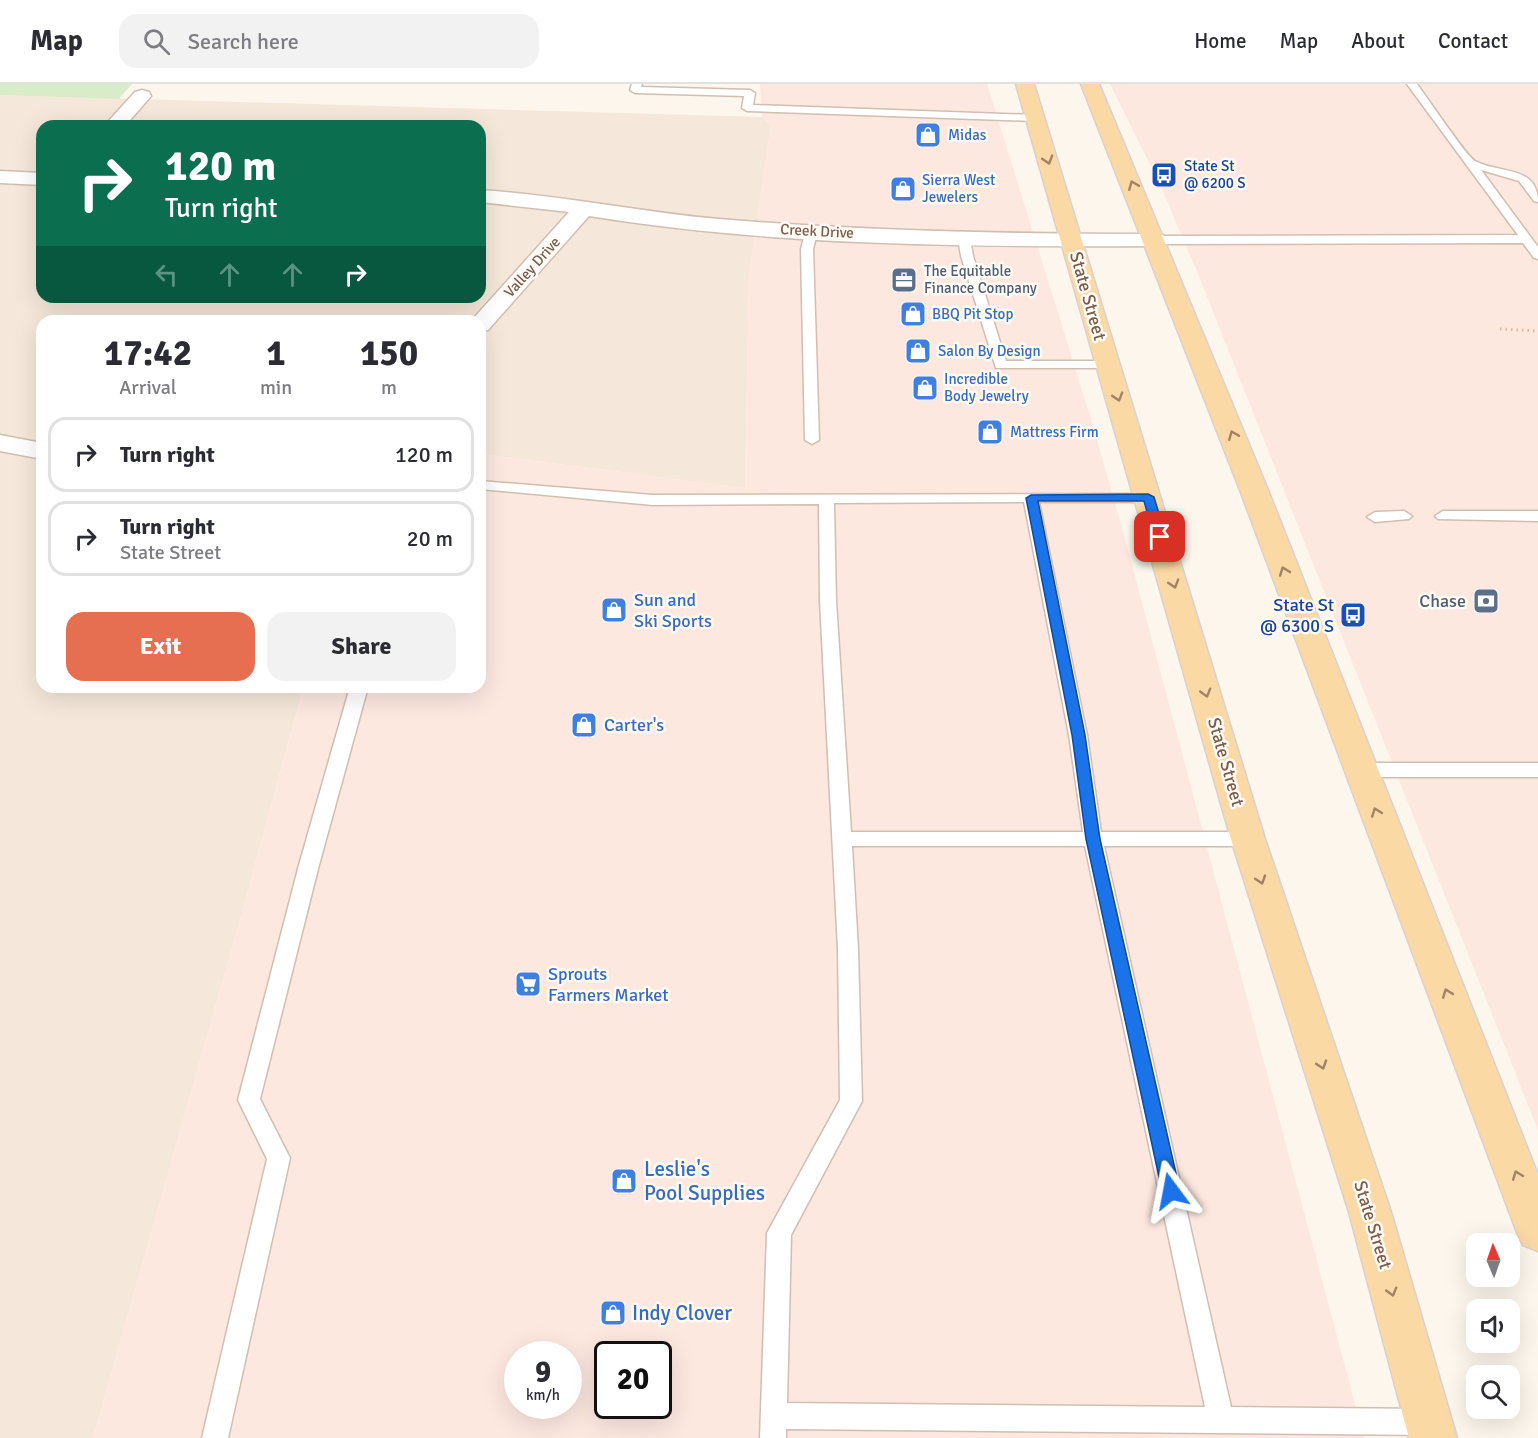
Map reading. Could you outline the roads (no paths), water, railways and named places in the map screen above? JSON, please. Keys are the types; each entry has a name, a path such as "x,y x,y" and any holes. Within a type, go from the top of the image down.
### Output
{"main road":[{"name":"State Street","path":"1025,84 1248,839 1370,1212 1431,1430"},
{"path":"1090,84 1250,479 1538,1230"}],"street":[{"path":"120,120 142,96"},
{"path":"0,177 36,179"},
{"name":"Creek Drive","path":"486,196 655,219 812,230 964,238 1072,241 1155,240"},
{"name":"Valley Drive","path":"486,318 584,209"},
{"path":"0,443 36,451"}],"lane":[{"path":"637,84 635,90 750,93 747,108 1035,118"},
{"path":"1412,84 1538,255"},
{"path":"1470,163 1523,179 1538,199"},
{"path":"812,230 807,249 812,440"},
{"path":"964,238 967,255 1001,365 1108,365"},
{"path":"1155,240 1526,239"},
{"path":"486,486 653,500 1148,497"},
{"path":"1031,498 1078,735 1093,839 1221,1420"},
{"path":"826,499 828,601 842,839 852,1101 779,1233 773,1427 1221,1420 1431,1430"},
{"path":"1375,517 1404,516"},
{"path":"1443,516 1538,516"},
{"path":"215,1438 279,1158 249,1100 309,865 356,693"},
{"path":"1360,770 1538,770"},
{"path":"842,839 1248,839"}],"place":[{"name":"Midas","path":"928,135"},
{"name":"State St @ 6200 S","path":"1164,175"},
{"name":"Sierra West Jewelers","path":"903,189"},
{"name":"The Equitable Finance Company","path":"904,280"},
{"name":"BBQ Pit Stop","path":"913,314"},
{"name":"Salon By Design","path":"918,351"},
{"name":"Incredible Body Jewelry","path":"925,388"},
{"name":"Mattress Firm","path":"990,432"},
{"name":"Chase","path":"1486,601"},
{"name":"Sun and Ski Sports","path":"614,610"},
{"name":"State St @ 6300 S","path":"1353,615"},
{"name":"Carter's","path":"584,725"},
{"name":"Sprouts Farmers Market","path":"528,984"},
{"name":"Leslie's Pool Supplies","path":"624,1181"},
{"name":"Indy Clover","path":"613,1313"}]}
